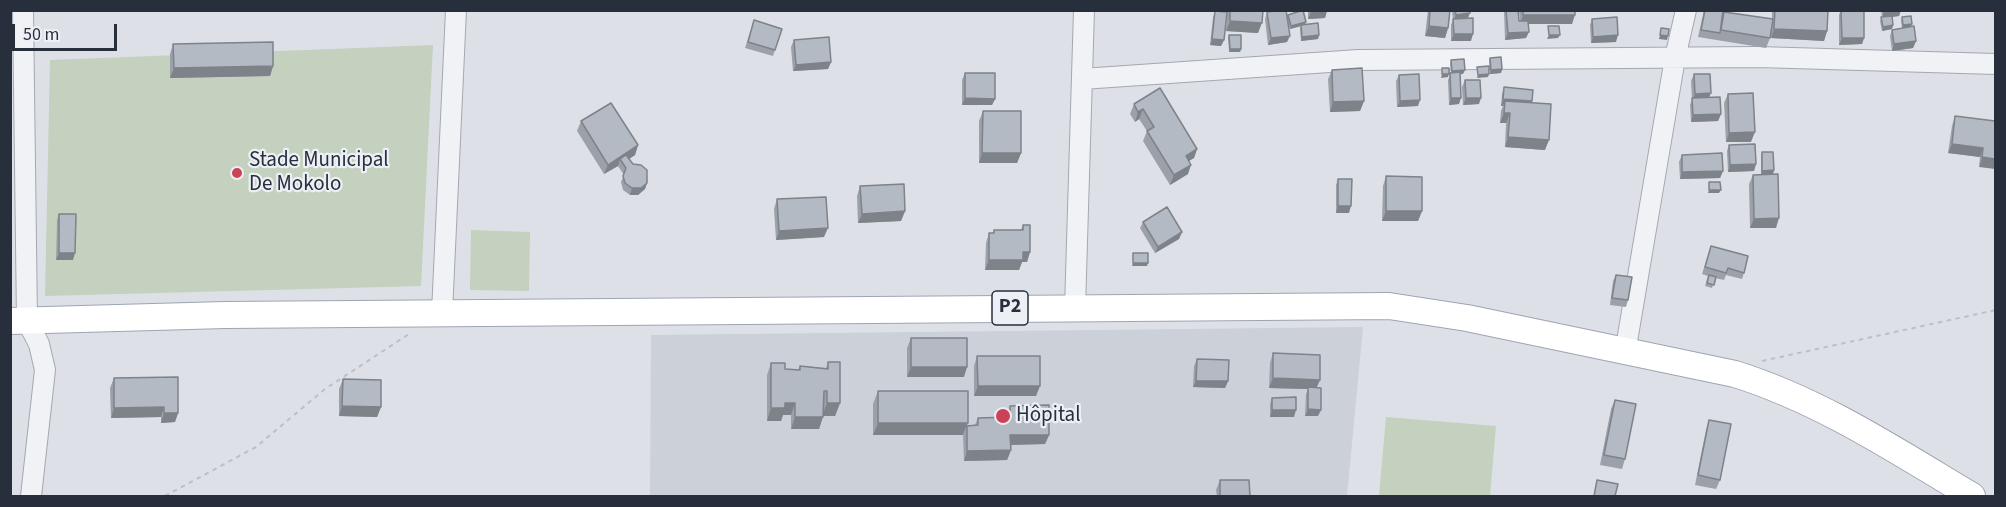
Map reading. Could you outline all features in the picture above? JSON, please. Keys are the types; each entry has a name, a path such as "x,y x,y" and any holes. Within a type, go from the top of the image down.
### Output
{"main road":[{"name":"P2","path":"19,321 225,315 1389,306 1467,318 1625,353 1735,374 1793,395 1846,421 1972,496"}],"street":[{"path":"23,10 17,97 19,321 39,345 45,370 31,496"},
{"path":"442,313 456,10"},
{"path":"1075,308 1084,10"},
{"path":"1625,353 1675,58 1686,10"},
{"path":"1082,79 1358,60 1675,58 1995,64"}],"path":[{"path":"1735,374 1768,358 1865,341 1995,310"},
{"path":"165,496 256,447 325,389 415,331"}],"shaded area":[{"name":"Hôpital","path":"1363,327 1347,496 650,496 651,335"}],"green space":[{"name":"Stade Municipal De Mokolo","path":"433,45 421,286 45,296 50,60"},
{"path":"471,230 530,232 529,291 470,290"},
{"path":"1386,417 1496,426 1490,496 1379,496"}],"building":[{"path":"1230,10 1263,10 1262,23 1230,21"},
{"path":"1286,10 1290,36 1271,38 1267,12"},
{"path":"1303,10 1306,22 1291,26 1288,15"},
{"path":"1311,10 1327,10 1327,11 1311,12"},
{"path":"1430,10 1450,10 1448,28 1429,26"},
{"path":"1455,10 1470,10 1470,13 1456,15"},
{"path":"1506,10 1518,10 1519,21 1528,21 1529,32 1508,33"},
{"path":"1523,10 1575,10 1575,15 1523,15"},
{"path":"1705,10 1723,10 1720,33 1701,30"},
{"path":"1775,10 1828,10 1827,31 1774,29"},
{"path":"1841,10 1864,10 1864,38 1842,38"},
{"path":"1215,11 1227,12 1224,40 1212,39"},
{"path":"1724,12 1773,19 1770,38 1721,30"},
{"path":"1892,16 1893,25 1883,27 1881,17"},
{"path":"1911,16 1912,24 1903,25 1902,17"},
{"path":"1617,17 1618,35 1593,37 1592,19"},
{"path":"1473,18 1473,34 1454,34 1453,19"},
{"path":"754,20 782,29 775,50 748,42"},
{"path":"1318,23 1319,35 1302,37 1301,25"},
{"path":"1548,26 1559,26 1560,35 1549,35"},
{"path":"1914,26 1916,41 1894,44 1892,30"},
{"path":"1661,28 1669,29 1668,36 1660,35"},
{"path":"1229,35 1241,35 1241,49 1230,49"},
{"path":"829,37 831,62 796,65 794,40"},
{"path":"273,42 273,66 174,68 173,44"},
{"path":"1501,57 1502,69 1491,70 1490,58"},
{"path":"1464,59 1465,70 1452,71 1451,60"},
{"path":"1489,66 1489,74 1478,75 1477,67"},
{"path":"1362,68 1364,101 1333,102 1332,70"},
{"path":"1442,68 1449,68 1449,74 1442,74"},
{"path":"1460,72 1461,98 1451,98 1450,73"},
{"path":"965,73 995,73 995,99 965,98"},
{"path":"1419,74 1420,100 1400,101 1399,75"},
{"path":"1694,74 1710,74 1711,93 1695,94"},
{"path":"1465,80 1480,80 1481,98 1466,98"},
{"path":"1504,87 1533,90 1532,101 1503,99"},
{"path":"1160,88 1197,149 1186,156 1191,165 1174,175 1147,131 1154,127 1143,109 1138,112 1134,104"},
{"path":"1753,93 1755,132 1729,133 1728,94"},
{"path":"1720,97 1721,114 1693,115 1692,98"},
{"path":"1505,101 1551,104 1549,140 1508,137 1510,113 1504,113"},
{"path":"611,103 638,145 608,165 581,121"},
{"path":"983,111 1021,111 1021,153 982,153"},
{"path":"1955,116 1995,121 1995,159 1982,157 1983,148 1952,144"},
{"path":"1755,144 1756,164 1730,165 1729,145"},
{"path":"1762,152 1773,152 1774,170 1762,171"},
{"path":"1722,153 1723,171 1682,172 1682,155"},
{"path":"626,155 633,164 641,165 647,170 647,183 641,188 632,188 625,183 623,176 626,168 620,159"},
{"path":"1778,174 1779,218 1754,219 1753,175"},
{"path":"1386,176 1422,177 1422,211 1386,211"},
{"path":"1338,179 1352,179 1351,206 1338,206"},
{"path":"1709,182 1720,182 1721,190 1709,190"},
{"path":"904,184 905,211 862,214 860,186"},
{"path":"826,197 828,228 779,231 777,199"},
{"path":"1167,207 1182,232 1158,247 1143,222"},
{"path":"59,214 76,214 75,253 59,253"},
{"path":"1023,225 1030,225 1030,252 1023,252 1023,260 989,260 989,233 994,233 994,230 1023,230"},
{"path":"1711,246 1748,256 1744,273 1728,268 1726,273 1705,267"},
{"path":"1133,253 1148,253 1148,263 1133,263"},
{"path":"1616,275 1632,277 1628,300 1612,298"},
{"path":"1709,275 1716,277 1714,285 1707,283"},
{"path":"911,338 967,338 967,367 911,367"},
{"path":"1273,353 1320,355 1320,380 1273,378"},
{"path":"977,356 1040,356 1040,386 978,386"},
{"path":"1197,359 1229,360 1228,381 1196,381"},
{"path":"828,362 840,362 840,403 827,403 827,391 824,391 823,417 795,417 795,403 785,403 785,408 771,408 771,363 785,363 785,369 800,370 800,366 828,369"},
{"path":"178,377 178,413 164,413 164,407 114,408 114,378"},
{"path":"343,379 381,380 381,407 342,406"},
{"path":"1308,387 1321,388 1321,410 1308,409"},
{"path":"878,391 968,391 968,423 878,423"},
{"path":"1296,397 1296,410 1272,410 1272,398"},
{"path":"1615,400 1636,404 1625,459 1604,455"},
{"path":"1049,405 1049,435 1010,435 1011,450 967,451 967,426 978,425 978,418 1010,417 1010,406"},
{"path":"1709,420 1731,424 1720,480 1698,475"},
{"path":"1220,480 1249,480 1250,496 1220,496"},
{"path":"1597,480 1618,484 1615,496 1594,496"}],"place":[{"name":"Stade Municipal De Mokolo","path":"237,173"},
{"name":"Hôpital","path":"1003,416"}]}
